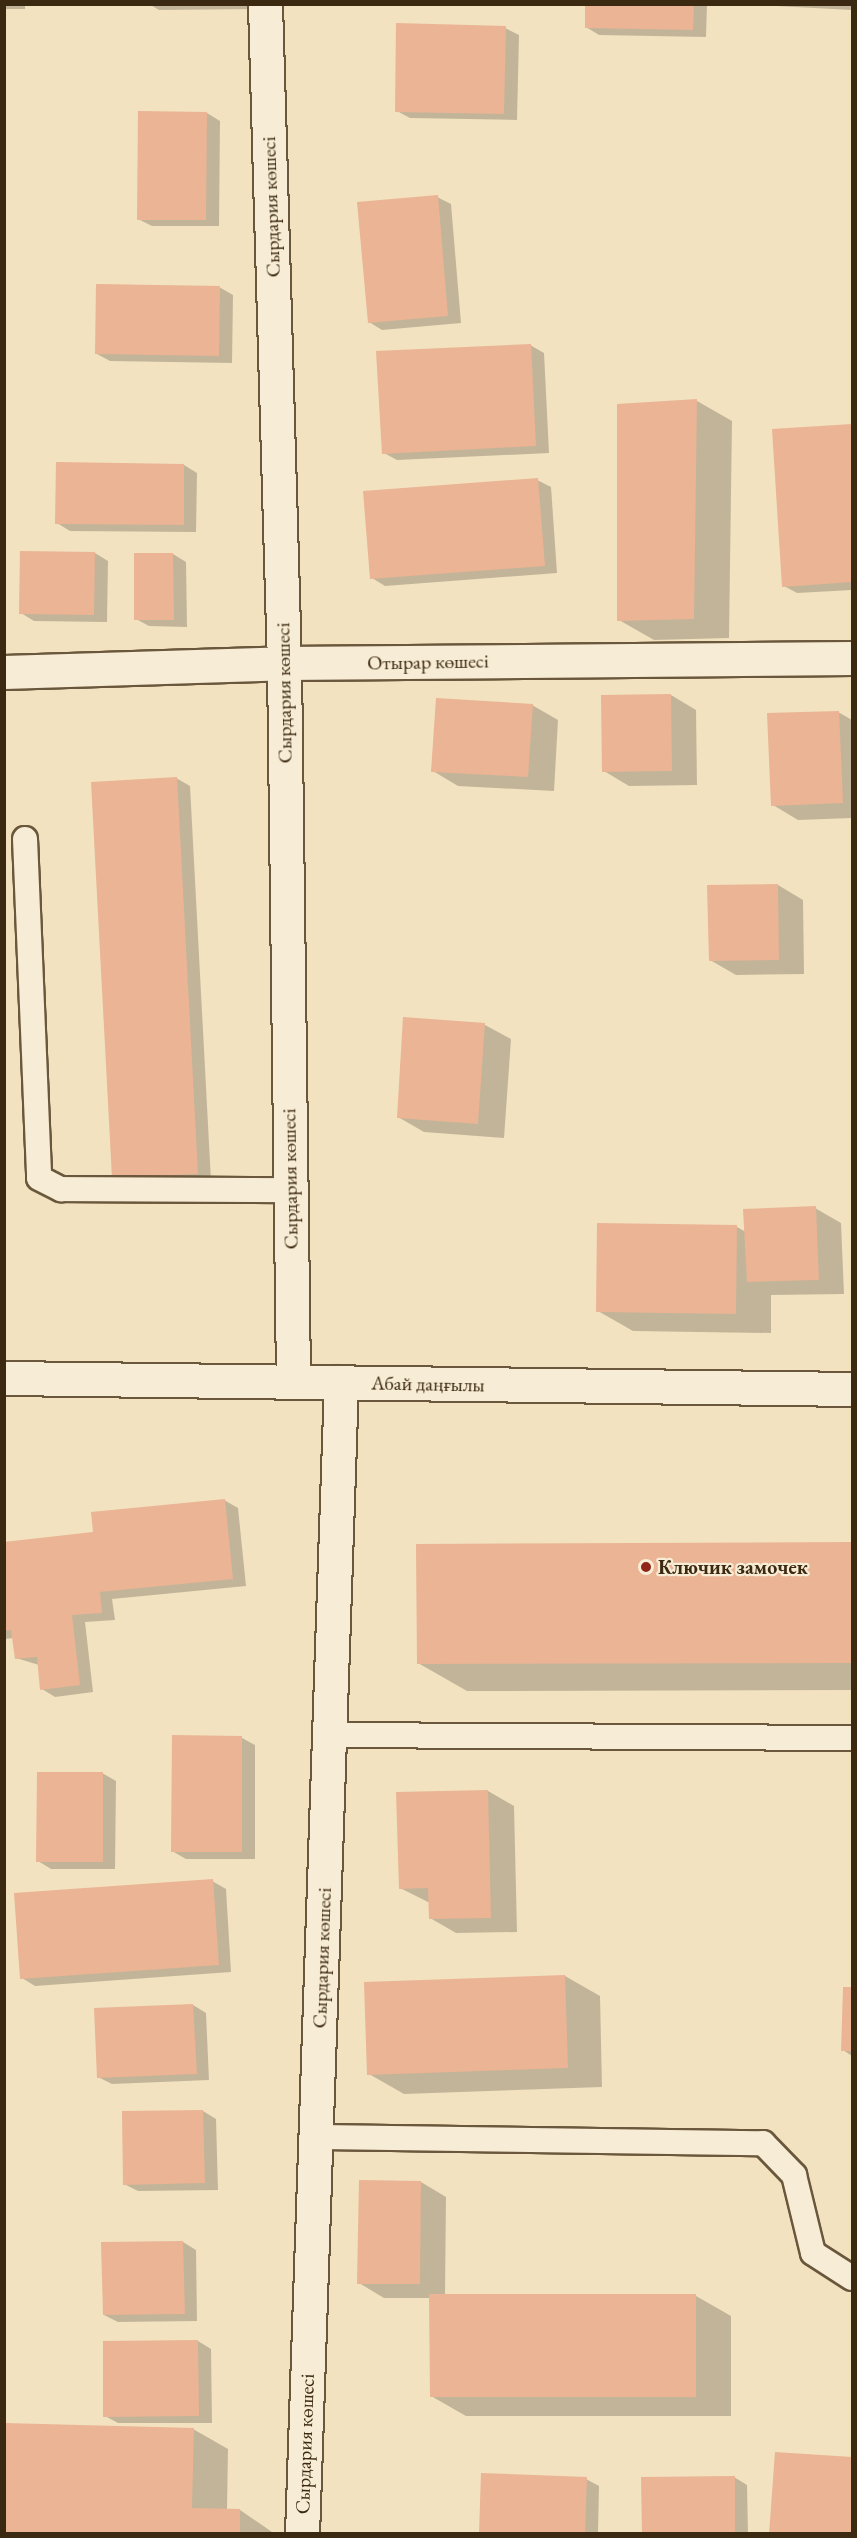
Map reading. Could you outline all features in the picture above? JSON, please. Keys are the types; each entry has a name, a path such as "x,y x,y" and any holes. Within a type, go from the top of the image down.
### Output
{"street":[{"name":"Сырдария көшесі","path":"265,4 284,663 293,1381"},
{"name":"Отырар көшесі","path":"4,672 284,663 852,658"},
{"name":"Абай даңғылы","path":"4,1378 852,1389"},
{"name":"Сырдария көшесі","path":"302,2534 341,1383"}],"lane":[{"path":"25,839 39,1178 62,1189 291,1190"},
{"path":"330,1735 852,1737"},
{"path":"316,2137 763,2143 794,2175 813,2253 852,2278"}],"building":[{"path":"585,4 694,4 693,30 585,28"},
{"path":"396,23 506,26 504,114 395,112"},
{"path":"138,111 207,112 206,220 137,220"},
{"path":"438,195 448,316 368,323 357,202"},
{"path":"96,284 220,286 219,356 95,354"},
{"path":"531,344 536,446 382,454 376,351"},
{"path":"697,399 694,619 617,621 617,404"},
{"path":"852,424 852,582 782,587 772,429"},
{"path":"56,462 184,464 184,525 55,524"},
{"path":"538,478 545,566 370,579 363,491"},
{"path":"20,551 95,552 94,615 19,614"},
{"path":"134,553 173,553 174,620 134,620"},
{"path":"671,694 672,771 602,772 601,695"},
{"path":"436,698 533,704 528,777 431,772"},
{"path":"839,711 843,803 771,806 767,713"},
{"path":"177,777 198,1174 112,1178 91,782"},
{"path":"778,884 779,960 709,961 707,885"},
{"path":"403,1017 485,1023 478,1124 397,1118"},
{"path":"816,1206 819,1280 747,1282 743,1209"},
{"path":"597,1223 737,1225 736,1314 596,1312"},
{"path":"225,1499 233,1579 100,1592 102,1613 72,1615 80,1685 40,1690 37,1657 15,1659 11,1630 4,1631 4,1542 93,1532 91,1512"},
{"path":"852,1542 852,1663 417,1664 416,1544"},
{"path":"172,1735 242,1736 242,1852 171,1852"},
{"path":"37,1772 103,1772 103,1862 36,1862"},
{"path":"488,1790 491,1918 429,1919 428,1888 399,1889 396,1792"},
{"path":"213,1879 219,1965 20,1979 14,1893"},
{"path":"565,1975 568,2068 367,2075 364,1982"},
{"path":"843,1987 852,1987 852,2051 841,2051"},
{"path":"193,2004 197,2074 97,2078 94,2008"},
{"path":"203,2110 205,2183 123,2185 122,2111"},
{"path":"359,2180 421,2181 420,2284 357,2284"},
{"path":"183,2241 185,2314 103,2315 101,2242"},
{"path":"429,2294 696,2294 696,2397 430,2397"},
{"path":"198,2340 199,2416 103,2417 103,2341"},
{"path":"4,2423 194,2428 192,2508 240,2509 240,2534 4,2534"},
{"path":"775,2452 852,2457 852,2534 769,2534"},
{"path":"481,2473 587,2477 585,2534 479,2534"},
{"path":"735,2476 735,2534 642,2534 641,2477"}],"place":[{"name":"Ключик замочек","path":"646,1567"}]}
